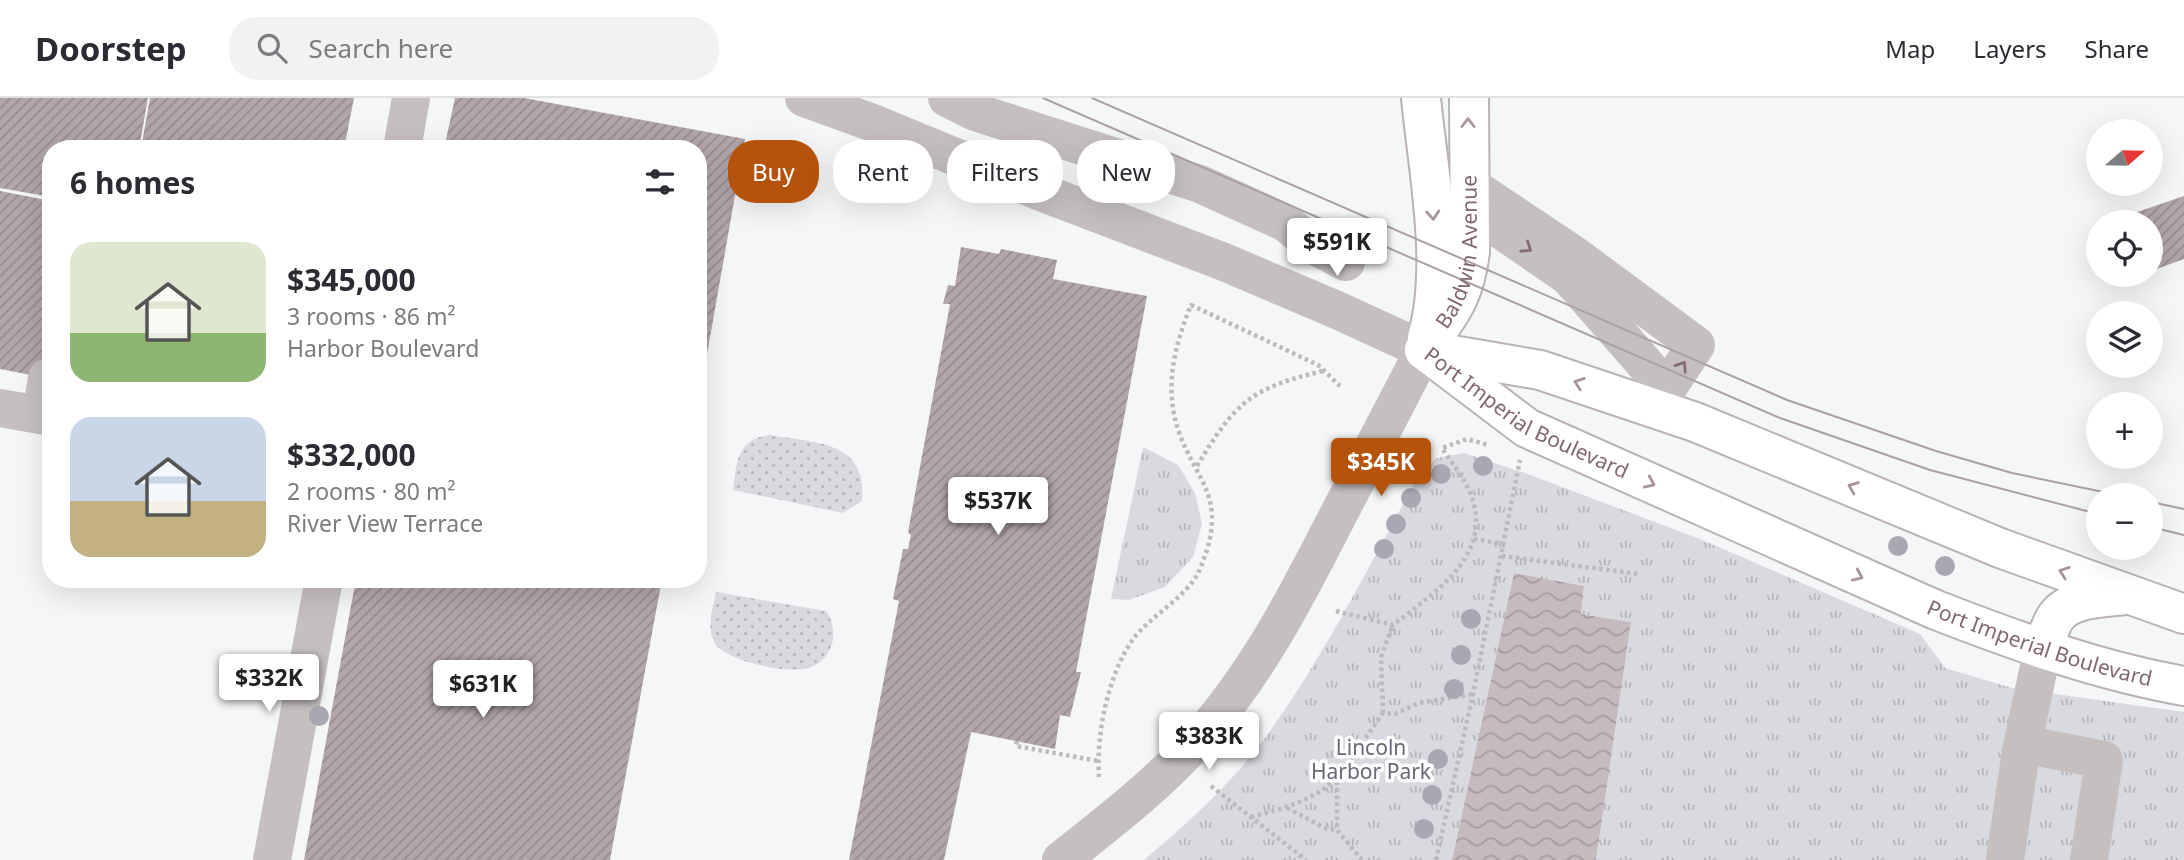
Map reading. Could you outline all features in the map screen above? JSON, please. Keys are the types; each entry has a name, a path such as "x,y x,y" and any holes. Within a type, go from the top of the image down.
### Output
{"main road":[{"name":"Baldwin Avenue","path":"1421,98 1435,254 1431,327 1424,351"},
{"name":"Baldwin Avenue","path":"1424,351 1459,301 1470,252 1469,98"},
{"name":"Port Imperial Boulevard","path":"1424,351 1540,370 1695,422 2000,548 2184,614"},
{"name":"Port Imperial Boulevard","path":"1424,351 1527,428 1936,610 2043,648 2184,686"},
{"path":"2043,648 2056,617 2065,608 2093,599 2128,595"}],"street":[{"path":"404,140 411,98"},
{"path":"804,98 1224,262 1424,351 1285,618 1237,690 1208,728 1139,800 1061,860"},
{"path":"947,98 975,112 1200,184 1286,223 1313,245 1346,262"},
{"path":"1469,199 1573,254 1696,345 1667,389 1568,276 1495,226 1469,199"},
{"path":"0,408 42,415"},
{"path":"272,860 322,588"},
{"path":"2005,860 2023,744 2043,648"},
{"path":"2023,744 2104,760 2090,860"}],"path":[{"path":"1099,777 1097,751 1116,671 1133,639 1197,576 1207,549 1212,519 1208,492 1179,434 1172,396 1172,362 1181,328 1191,305 1318,365 1340,386"},
{"path":"1197,467 1217,434 1240,405 1263,390 1292,378 1323,371"},
{"path":"1251,817 1287,808 1325,789 1337,779 1383,713 1381,657 1393,625 1457,572 1474,539 1476,522 1470,492 1442,448 1467,439 1499,448"},
{"path":"1436,860 1502,556 1521,454"},
{"path":"1474,539 1504,544"},
{"path":"1502,556 1639,574"},
{"path":"1336,611 1393,625"},
{"path":"1383,713 1395,714 1419,704 1473,694"},
{"path":"1017,741 1016,746 1098,761"},
{"path":"1337,779 1337,830 1362,860"},
{"path":"1211,786 1306,860"},
{"path":"1287,808 1327,829 1337,830"}],"green space":[{"path":"769,435 820,443 847,455 856,466 862,481 862,501 843,513 733,490 737,462 744,447"},
{"path":"1143,447 1178,465 1195,493 1202,524 1193,557 1165,587 1129,600 1111,599"},
{"name":"Lincoln Harbor Park","path":"1464,453 1700,539 1920,634 1945,668 2012,688 2184,712 2184,860 1596,860 1631,622 1581,614 1584,586 1514,573 1452,860 1144,860 1210,801 1268,734 1329,639 1419,475 1437,458"},
{"path":"716,592 826,611 833,627 829,652 817,664 799,669 774,668 733,657 716,645 711,633"}],"water":[{"path":"1514,573 1584,586 1581,614 1631,622 1596,860 1452,860"}],"building":[{"path":"0,98 148,98 141,140 42,140 42,195 0,188"},
{"path":"150,98 354,98 346,140 143,140"},
{"path":"455,98 524,98 745,139 728,140 728,203 734,203 707,354 707,140 446,140"},
{"path":"0,191 42,199 42,377 0,369"},
{"path":"2184,196 2184,259 2163,267 2163,210 2143,210"},
{"path":"961,247 999,254 1001,249 1057,260 1053,279 1147,296 1076,672 1081,672 1070,717 1060,715 1055,749 971,732 944,860 849,860 899,601 893,599 903,549 908,549 911,535 908,532 950,304 943,304 948,285 955,286"},
{"path":"354,588 660,588 610,860 304,860"}],"tram line":[{"path":"1043,98 1780,418 1930,470 2086,511"},
{"path":"1092,98 1787,400 1936,451 2012,473 2086,488"},
{"path":"2163,505 2184,509"},
{"path":"2163,530 2184,535"}]}
